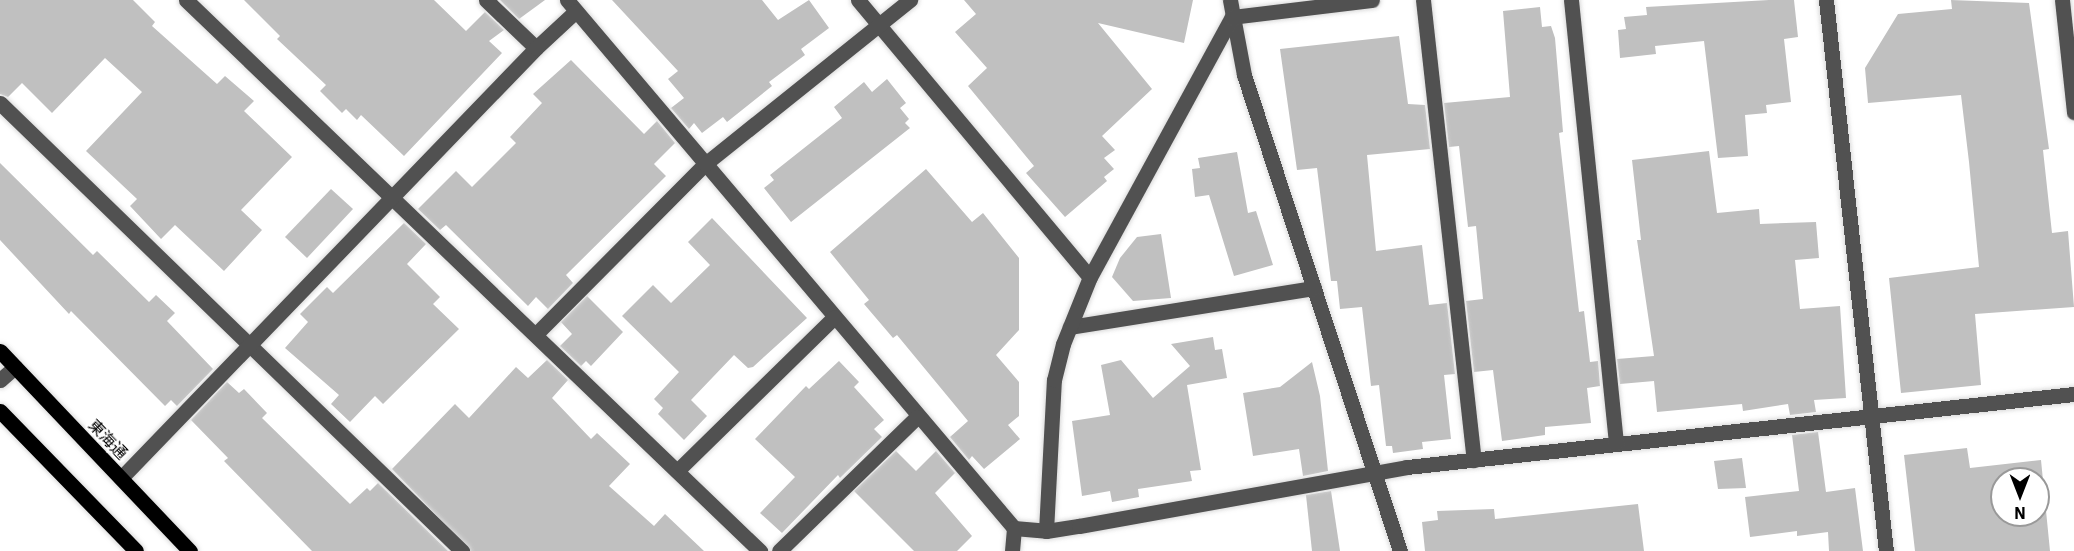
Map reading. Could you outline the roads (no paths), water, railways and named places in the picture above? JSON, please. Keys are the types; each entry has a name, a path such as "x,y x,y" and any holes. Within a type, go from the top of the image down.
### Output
{"main road":[{"name":"東海通","path":"0,351 190,551"},
{"path":"0,411 136,551"}],"street":[{"path":"186,0 391,200 536,334 760,551"},
{"path":"486,0 536,48"},
{"path":"858,0 1090,277"},
{"path":"536,334 705,164 910,0"},
{"path":"1230,0 1244,75 1400,551"},
{"path":"1232,17 1372,0"},
{"path":"1423,0 1474,460"},
{"path":"1571,0 1616,444"},
{"path":"1826,0 1886,551"},
{"path":"2062,0 2074,112"},
{"path":"121,478 536,48 572,5 916,417 1014,528 1046,531 1374,472 1616,444 1870,420 2074,394"},
{"path":"1046,531 1054,380 1070,327 1090,277 1232,17"},
{"path":"0,103 462,551"},
{"path":"1070,327 1314,288"},
{"path":"677,471 834,317"},
{"path":"0,380 15,367"},
{"path":"779,551 916,417"},
{"path":"1012,551 1014,528"}]}
